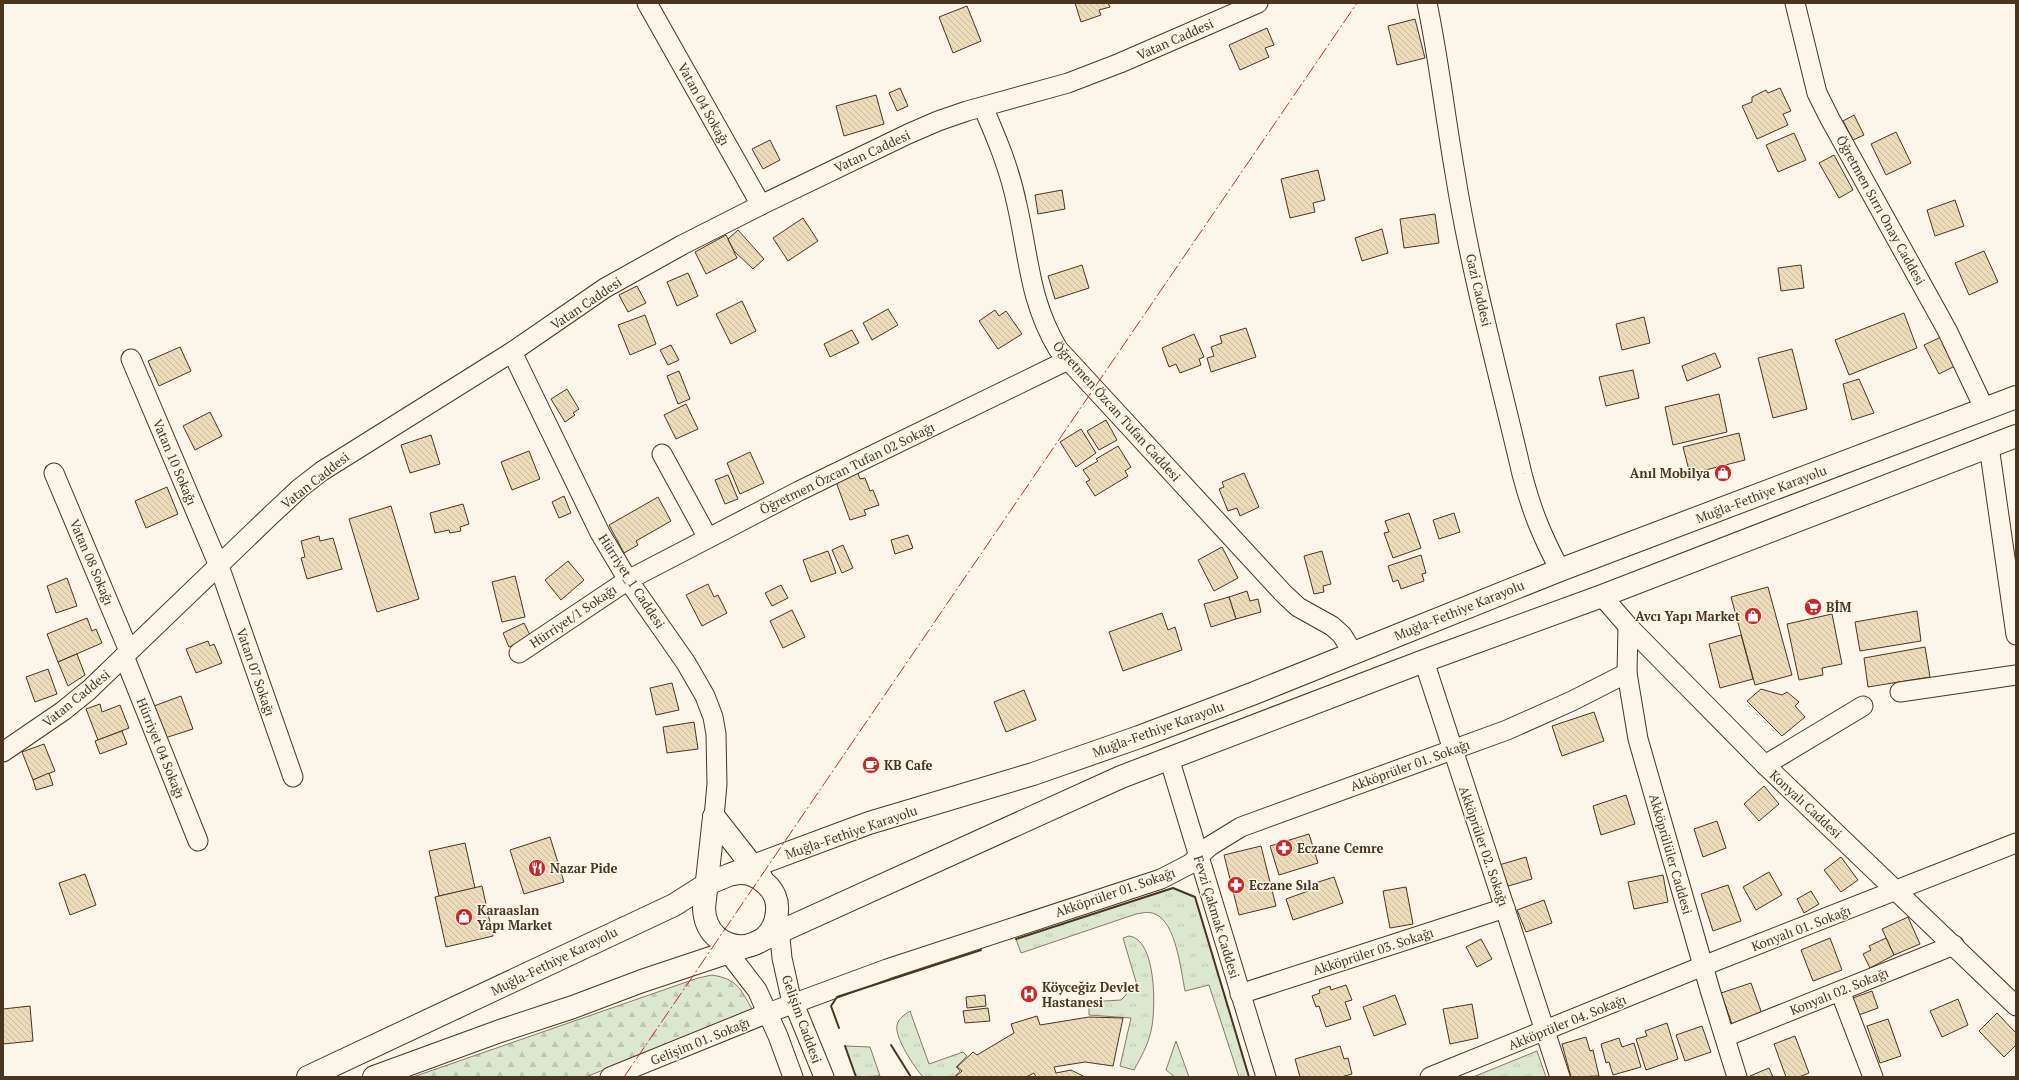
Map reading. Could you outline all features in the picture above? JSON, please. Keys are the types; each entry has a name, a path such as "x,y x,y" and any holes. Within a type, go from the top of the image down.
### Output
{"highway":[{"name":"Muğla-Fethiye Karayolu","path":"308,1077 674,905 706,892 729,875 759,874 869,823 1033,774 1252,694 1560,570 2016,397"},
{"path":"374,1077 500,1030 573,1007 642,981 721,944 754,944 778,923 1169,758 1424,661 1602,596 2016,436"},
{"path":"714,816 775,896 778,923"},
{"path":"714,816 706,892 706,920 721,944"}],"street":[{"name":"Vatan 04 Sokağı","path":"647,3 761,205"},
{"name":"Vatan Caddesi","path":"3,752 63,711 89,690 300,488 322,471 512,352 605,288 682,245 908,134 967,110 983,107 1068,83 1147,52 1258,3"},
{"name":"Gazi Caddesi","path":"1427,3 1440,72 1461,203 1522,474 1530,508 1540,534 1560,570"},
{"name":"Öğretmen Sırrı Onay Caddesi","path":"1795,3 1817,93 1947,330 1985,410"},
{"name":"Öğretmen Özcan Tufan Caddesi","path":"983,107 1008,167 1018,206 1029,275 1042,318 1058,348 1284,594 1298,606 1332,626 1342,636 1353,653"},
{"name":"Hürriyet_1 Caddesi","path":"512,352 588,512 628,580 686,663 705,696 716,734 717,757 714,816"},
{"name":"Vatan 10 Sokağı","path":"131,359 219,566"},
{"name":"Öğretmen Özcan Tufan 02 Sokağı","path":"628,580 799,491 1068,360"},
{"path":"1989,446 2016,636"},
{"path":"662,454 708,538"},
{"name":"Vatan 08 Sokağı","path":"54,473 127,654"},
{"name":"Vatan 07 Sokağı","path":"219,566 293,777"},
{"name":"Hürriyet/1 Sokağı","path":"519,653 628,580"},
{"name":"Konyalı Caddesi","path":"1602,596 1628,626 1765,764 2016,1006"},
{"name":"Akköprülüler Caddesi","path":"1628,626 1627,673 1638,740 1703,966 1737,1077"},
{"name":"Hürriyet 04 Sokağı","path":"127,654 198,841"},
{"name":"Akköprüler 02. Sokağı","path":"1424,661 1560,1077"},
{"name":"Akköprüler 01. Sokağı","path":"768,1013 887,969 1161,878 1176,872 1199,857 1210,846 1242,827 1543,715 1627,673"},
{"path":"1900,692 2016,675"},
{"path":"1765,764 1863,706"},
{"name":"Fevzi Çakmak Caddesi","path":"1169,758 1266,1077"},
{"name":"Konyalı 01. Sokağı","path":"1703,966 1898,891 2016,843"},
{"name":"Akköprüler 03. Sokağı","path":"1240,994 1505,908"},
{"name":"Gelişim Caddesi","path":"778,923 785,976 794,1003 824,1077"},
{"path":"721,944 757,990 768,1013 792,1077"},
{"name":"Konyalı 02. Sokağı","path":"1725,1037 1954,945"},
{"name":"Akköprüler 04. Sokağı","path":"1430,1077 1703,966"},
{"path":"1840,991 1873,1077"},
{"name":"Gelişim 01. Sokağı","path":"610,1077 768,1013"}],"green space":[{"path":"1173,888 1195,897 1249,1077 1239,1077 1209,985 1185,991 1173,937 1162,919 1155,914 1148,912 1136,914 1021,953 1016,939"},
{"path":"1129,936 1138,940 1145,949 1150,962 1154,993 1153,1021 1150,1036 1134,1070 1120,1066 1131,1018 1089,1015 1089,1002 1121,1000 1126,995 1126,988 1137,985 1123,938"},
{"path":"712,975 727,979 737,986 752,1009 586,1077 413,1077 698,978"},
{"path":"910,1011 929,1064 963,1052 967,1056 956,1067 960,1071 954,1077 923,1077 910,1060 899,1037 897,1025 899,1020"},
{"path":"1176,1041 1189,1077 1175,1077 1166,1070"},
{"path":"845,1046 870,1047 880,1076 856,1077"},
{"path":"1537,1051 1546,1077 1473,1077"}],"building":[{"path":"1075,3 1108,3 1110,7 1099,10 1101,15 1081,22"},
{"path":"967,6 981,41 953,53 939,17"},
{"path":"1415,19 1425,58 1397,65 1388,26"},
{"path":"1267,28 1274,45 1265,48 1269,57 1240,70 1229,45"},
{"path":"900,88 908,106 897,111 889,93"},
{"path":"1780,88 1791,111 1783,114 1788,125 1757,139 1742,106 1752,102 1752,97 1766,90 1768,93"},
{"path":"876,95 884,124 844,136 836,106"},
{"path":"1854,115 1864,135 1853,140 1843,121"},
{"path":"1896,132 1911,163 1886,175 1871,144"},
{"path":"1794,133 1806,160 1778,172 1766,145"},
{"path":"770,140 780,160 763,169 752,149"},
{"path":"1834,155 1853,190 1839,198 1819,163"},
{"path":"1318,170 1325,200 1313,203 1315,212 1290,218 1281,179"},
{"path":"1062,190 1065,209 1038,214 1035,195"},
{"path":"1955,200 1964,226 1935,236 1927,210"},
{"path":"1435,214 1439,243 1404,248 1400,219"},
{"path":"803,218 818,241 788,261 773,238"},
{"path":"1382,229 1388,253 1362,261 1355,238"},
{"path":"738,230 764,259 753,269 734,251 728,239"},
{"path":"726,235 737,258 706,274 695,252"},
{"path":"1984,251 1998,282 1969,295 1955,263"},
{"path":"1082,265 1089,288 1055,299 1048,276"},
{"path":"1801,265 1804,288 1781,291 1778,268"},
{"path":"688,273 698,296 677,306 667,282"},
{"path":"637,286 646,303 628,312 619,295"},
{"path":"742,301 756,331 731,344 716,314"},
{"path":"888,309 898,325 872,340 863,323"},
{"path":"995,310 999,316 1006,311 1022,334 998,349 979,321"},
{"path":"1904,313 1917,348 1849,375 1835,340"},
{"path":"645,315 656,344 630,355 618,325"},
{"path":"1644,317 1650,343 1622,350 1616,324"},
{"path":"1246,328 1256,357 1211,372 1207,358 1214,356 1211,347 1222,343 1220,336"},
{"path":"852,330 859,343 830,357 824,344"},
{"path":"1194,334 1204,357 1199,359 1201,365 1180,373 1176,364 1169,367 1162,348"},
{"path":"1941,337 1955,366 1939,374 1924,345"},
{"path":"671,345 679,360 668,365 660,350"},
{"path":"180,347 191,371 159,386 148,361"},
{"path":"1792,349 1807,409 1773,418 1758,358"},
{"path":"1715,353 1721,367 1687,381 1682,366"},
{"path":"1633,370 1639,398 1606,406 1599,377"},
{"path":"679,371 690,399 678,404 667,376"},
{"path":"1859,379 1874,413 1852,420 1843,384"},
{"path":"567,389 579,409 573,413 575,415 565,422 551,399"},
{"path":"1719,394 1727,432 1673,445 1665,407"},
{"path":"686,404 698,429 676,439 664,415"},
{"path":"210,412 222,436 195,450 183,426"},
{"path":"1106,420 1117,440 1099,450 1087,431"},
{"path":"1081,429 1096,453 1076,467 1060,442"},
{"path":"1739,433 1745,460 1690,474 1683,447"},
{"path":"431,435 440,464 410,473 401,445"},
{"path":"1118,446 1131,467 1125,471 1128,476 1095,496 1086,482 1090,480 1083,470 1098,461 1096,459"},
{"path":"529,451 540,479 512,490 501,462"},
{"path":"750,452 764,483 740,494 727,463"},
{"path":"857,471 860,479 865,478 870,491 873,490 879,505 864,510 866,515 850,520 835,479"},
{"path":"1244,473 1259,507 1240,516 1237,508 1228,511 1219,489 1224,487 1222,482"},
{"path":"728,475 738,499 725,504 715,480"},
{"path":"167,487 178,514 146,528 135,501"},
{"path":"564,496 571,513 559,518 552,502"},
{"path":"658,497 671,521 636,541 638,545 624,553 609,525"},
{"path":"463,504 469,524 460,527 461,531 450,533 449,530 435,533 430,513"},
{"path":"391,506 419,599 377,612 349,519"},
{"path":"1409,513 1421,548 1393,558 1384,533 1389,532 1385,521"},
{"path":"1454,513 1460,532 1439,539 1433,520"},
{"path":"908,535 913,548 895,554 891,540"},
{"path":"319,536 320,541 333,538 342,569 307,579 301,558 305,557 301,541"},
{"path":"843,545 853,568 842,573 832,550"},
{"path":"1222,547 1238,578 1214,591 1198,560"},
{"path":"828,551 836,573 811,582 803,560"},
{"path":"1322,551 1331,584 1323,586 1324,592 1314,594 1304,556"},
{"path":"1421,555 1426,573 1422,574 1424,581 1401,589 1398,580 1393,582 1388,566"},
{"path":"568,561 584,580 561,600 545,580"},
{"path":"515,576 525,617 502,622 492,582"},
{"path":"67,578 77,606 56,613 47,586"},
{"path":"708,584 714,597 718,595 727,613 702,626 686,595"},
{"path":"781,585 788,598 772,606 765,593"},
{"path":"1768,587 1792,675 1755,685 1731,597"},
{"path":"1247,591 1250,601 1258,599 1261,612 1236,619 1229,597"},
{"path":"1229,597 1236,619 1211,627 1204,604"},
{"path":"792,610 805,637 783,648 770,621"},
{"path":"1917,611 1921,641 1860,651 1855,622"},
{"path":"1162,613 1168,630 1175,627 1182,650 1123,671 1109,632"},
{"path":"1832,614 1842,664 1822,668 1823,675 1799,680 1787,624"},
{"path":"87,618 92,631 96,629 102,643 58,662 47,634"},
{"path":"524,623 531,637 509,647 503,633"},
{"path":"1741,635 1753,679 1720,688 1709,644"},
{"path":"208,641 210,646 214,644 222,663 196,673 186,649"},
{"path":"1925,647 1930,677 1868,687 1864,658"},
{"path":"77,654 85,675 68,686 58,662"},
{"path":"48,669 57,694 35,702 26,677"},
{"path":"672,683 679,710 656,715 650,688"},
{"path":"1761,689 1782,695 1787,692 1799,702 1795,706 1805,717 1782,736 1747,701"},
{"path":"1024,690 1036,720 1006,732 994,702"},
{"path":"181,696 193,729 165,738 154,706"},
{"path":"100,704 102,712 120,705 129,728 98,740 86,709"},
{"path":"1594,712 1604,741 1562,756 1552,726"},
{"path":"694,722 698,749 667,753 663,727"},
{"path":"122,731 127,744 100,754 95,741"},
{"path":"44,744 55,771 33,780 22,752"},
{"path":"49,773 53,785 36,790 33,780"},
{"path":"1764,786 1779,804 1759,821 1744,804"},
{"path":"1626,795 1635,824 1601,835 1593,806"},
{"path":"1717,821 1726,848 1703,857 1694,829"},
{"path":"1309,834 1318,863 1279,875 1270,846"},
{"path":"550,837 564,882 524,894 510,850"},
{"path":"465,843 475,888 439,896 429,851"},
{"path":"1261,846 1276,906 1239,915 1224,855"},
{"path":"1526,857 1532,879 1505,887 1499,865"},
{"path":"1841,857 1858,880 1841,892 1824,870"},
{"path":"1769,872 1782,895 1756,910 1743,887"},
{"path":"85,874 96,905 70,915 59,883"},
{"path":"1663,875 1668,902 1634,909 1628,882"},
{"path":"1334,877 1343,903 1293,920 1286,899 1311,890 1309,885"},
{"path":"1728,885 1741,921 1713,931 1701,894"},
{"name":"Karaaslan Yapı Market","path":"482,886 493,936 446,947 435,897"},
{"path":"1406,887 1413,924 1390,928 1383,891"},
{"path":"1811,891 1819,904 1804,913 1797,899"},
{"path":"1544,900 1552,923 1526,932 1517,910"},
{"path":"1908,917 1920,944 1894,955 1882,929"},
{"path":"1830,938 1842,970 1813,981 1801,950"},
{"path":"1886,938 1894,955 1870,968 1863,954 1871,950 1869,946"},
{"path":"1481,939 1492,959 1477,967 1466,947"},
{"path":"1751,983 1762,1014 1732,1024 1721,993"},
{"path":"1346,985 1352,1000 1345,1002 1351,1019 1326,1027 1319,1006 1316,1007 1312,996 1320,993 1319,990 1330,986 1331,990"},
{"path":"1872,991 1878,1008 1856,1016 1850,999"},
{"path":"985,995 986,1006 967,1008 966,997"},
{"path":"1395,995 1406,1024 1374,1036 1363,1007"},
{"path":"1958,999 1968,1025 1942,1037 1930,1011"},
{"path":"1472,1004 1478,1038 1450,1044 1443,1009"},
{"path":"30,1006 33,1041 3,1044 3,1009"},
{"path":"988,1008 990,1021 965,1023 963,1011"},
{"path":"1997,1013 2016,1033 2016,1045 2004,1057 1979,1031"},
{"path":"1037,1016 1040,1025 1089,1017 1123,1018 1113,1066 1085,1062 1054,1067 1056,1073 1071,1070 1085,1077 1036,1077 1034,1073 1026,1077 955,1077 962,1071 957,1067 973,1052 977,1055 1014,1033 1011,1024"},
{"path":"1888,1019 1901,1056 1880,1063 1867,1026"},
{"path":"1667,1023 1678,1059 1646,1070 1636,1039 1647,1036 1645,1031"},
{"path":"1702,1026 1711,1052 1685,1061 1676,1035"},
{"path":"1795,1036 1809,1073 1799,1077 1786,1077 1774,1044"},
{"path":"1586,1037 1590,1051 1593,1050 1599,1076 1571,1077 1562,1044"},
{"path":"1619,1038 1622,1047 1634,1043 1641,1067 1613,1075 1609,1062 1606,1063 1601,1044"},
{"path":"1340,1046 1344,1059 1348,1058 1352,1074 1341,1077 1300,1077 1295,1059"},
{"path":"1769,1068 1773,1077 1750,1077 1750,1076"}],"wall":[{"path":"1016,939 1173,888 1195,897 1249,1077"},
{"path":"839,1028 831,1006 837,997 981,950"},
{"path":"891,1045 911,1077"},
{"path":"845,1046 856,1077"}],"power":[{"path":"624,1077 1357,3"}],"place":[{"name":"Anıl Mobilya","path":"1723,473"},
{"name":"BİM","path":"1813,607"},
{"name":"Avcı Yapı Market","path":"1753,616"},
{"name":"KB Cafe","path":"871,765"},
{"name":"Eczane Cemre","path":"1284,848"},
{"name":"Nazar Pide","path":"537,868"},
{"name":"Eczane Sıla","path":"1236,885"},
{"name":"Karaaslan Yapı Market","path":"464,917"},
{"name":"Köyceğiz Devlet Hastanesi","path":"1029,994"}]}
